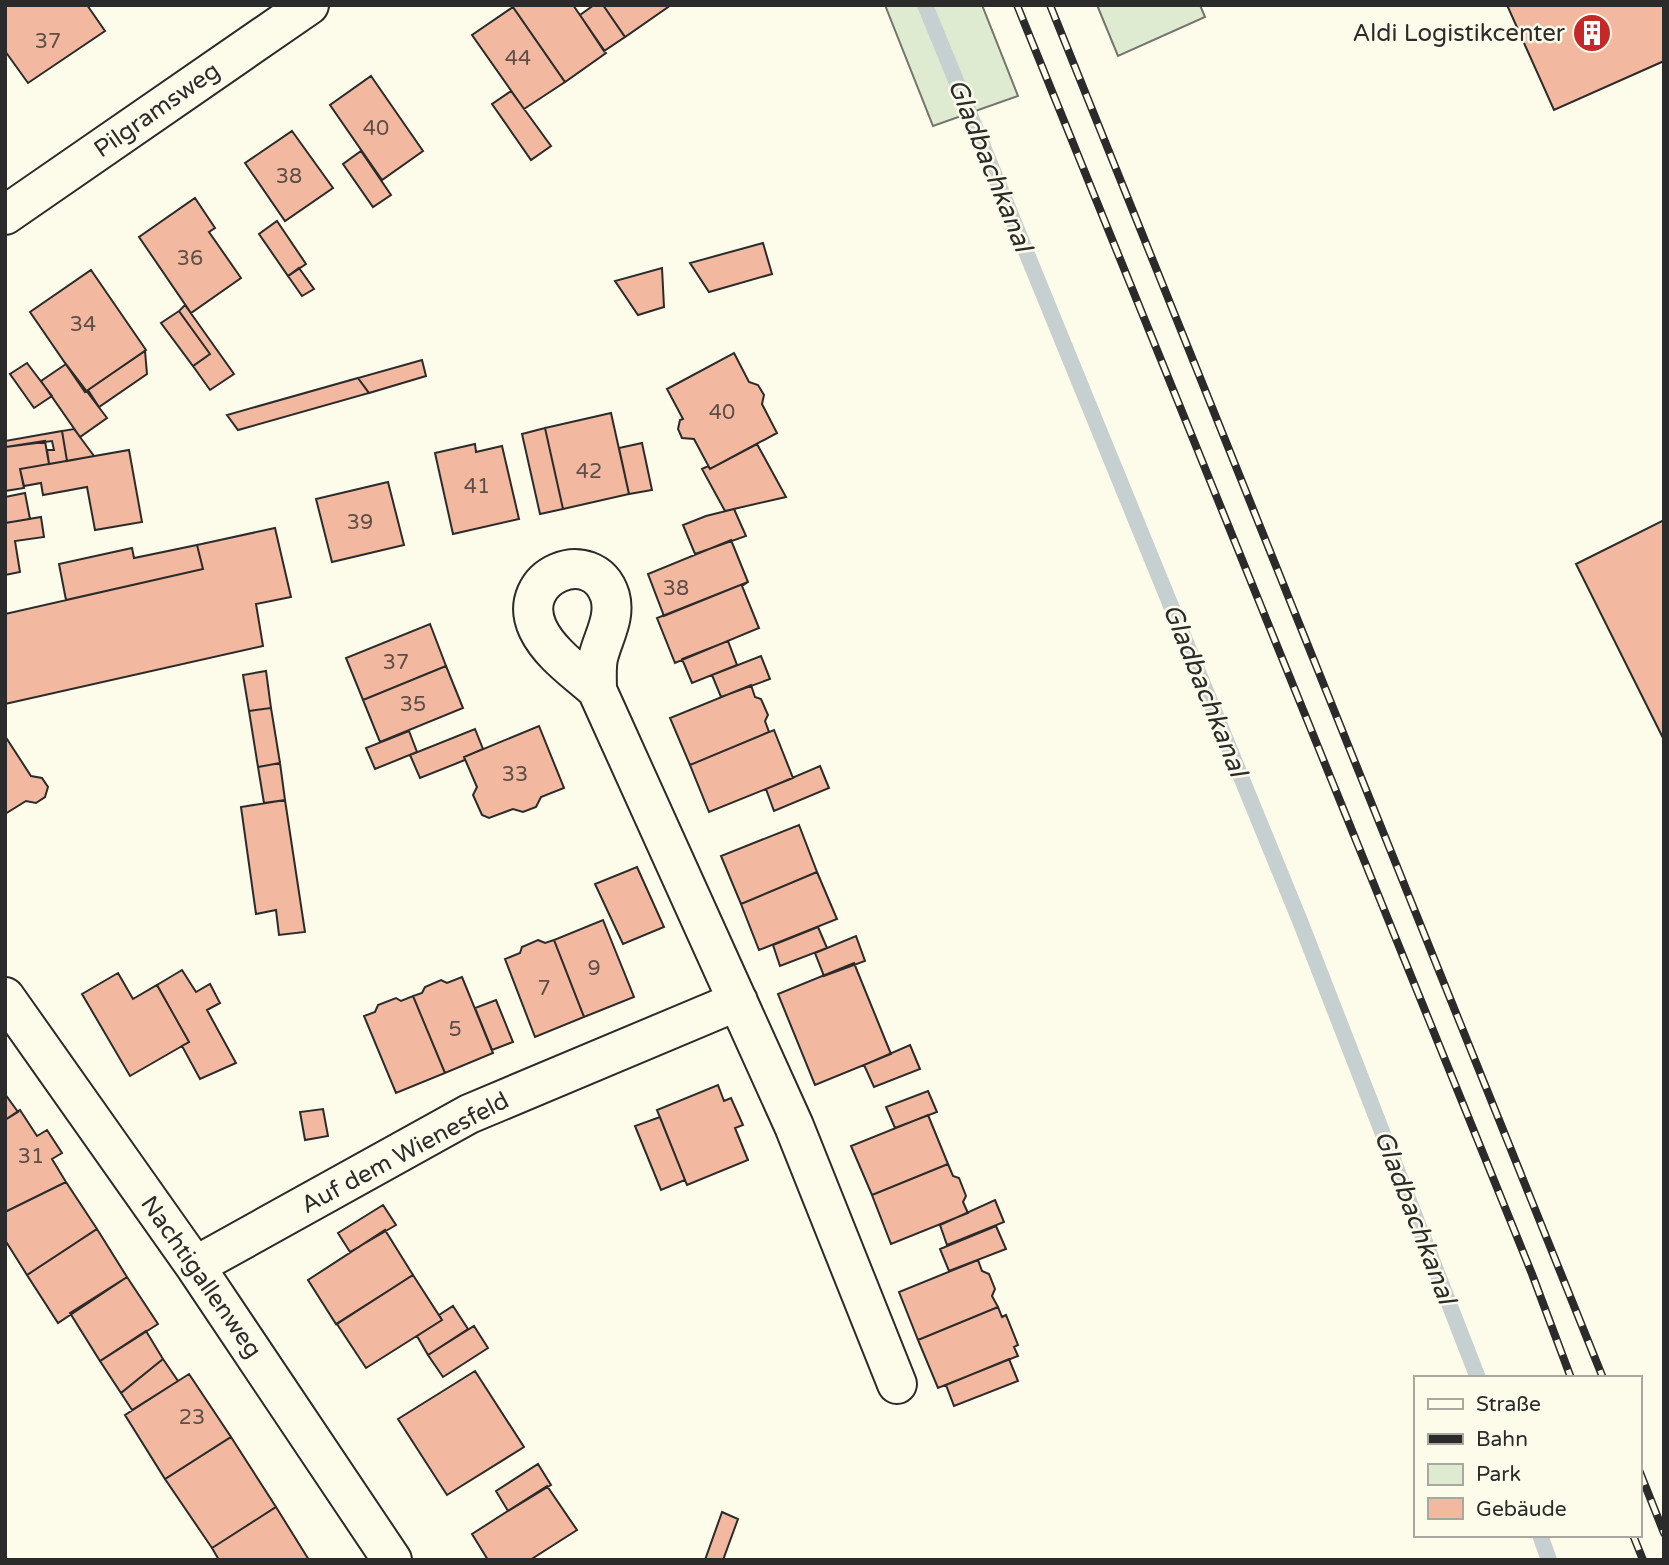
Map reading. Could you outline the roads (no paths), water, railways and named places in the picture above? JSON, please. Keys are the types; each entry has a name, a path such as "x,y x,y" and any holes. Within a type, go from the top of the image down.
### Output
{"street":[{"name":"Pilgramsweg","path":"5,215 309,5"},
{"path":"597,690 794,1126 897,1384"},
{"name":"Nachtigallenweg","path":"5,997 195,1266 392,1560"},
{"name":"Auf dem Wienesfeld","path":"195,1266 469,1114 738,1001"}],"waterway":[{"name":"Gladbachkanal","path":"925,5 1300,921 1477,1376"},
{"name":"Gladbachkanal","path":"1541,1537 1549,1560"}],"railway":[{"path":"1017,5 1532,1274 1570,1376"},
{"path":"1050,5 1602,1376"},
{"path":"1641,1475 1664,1533"},
{"path":"1634,1537 1643,1560"}],"place":[{"name":"Aldi Logistikcenter","path":"1592,33"}]}
